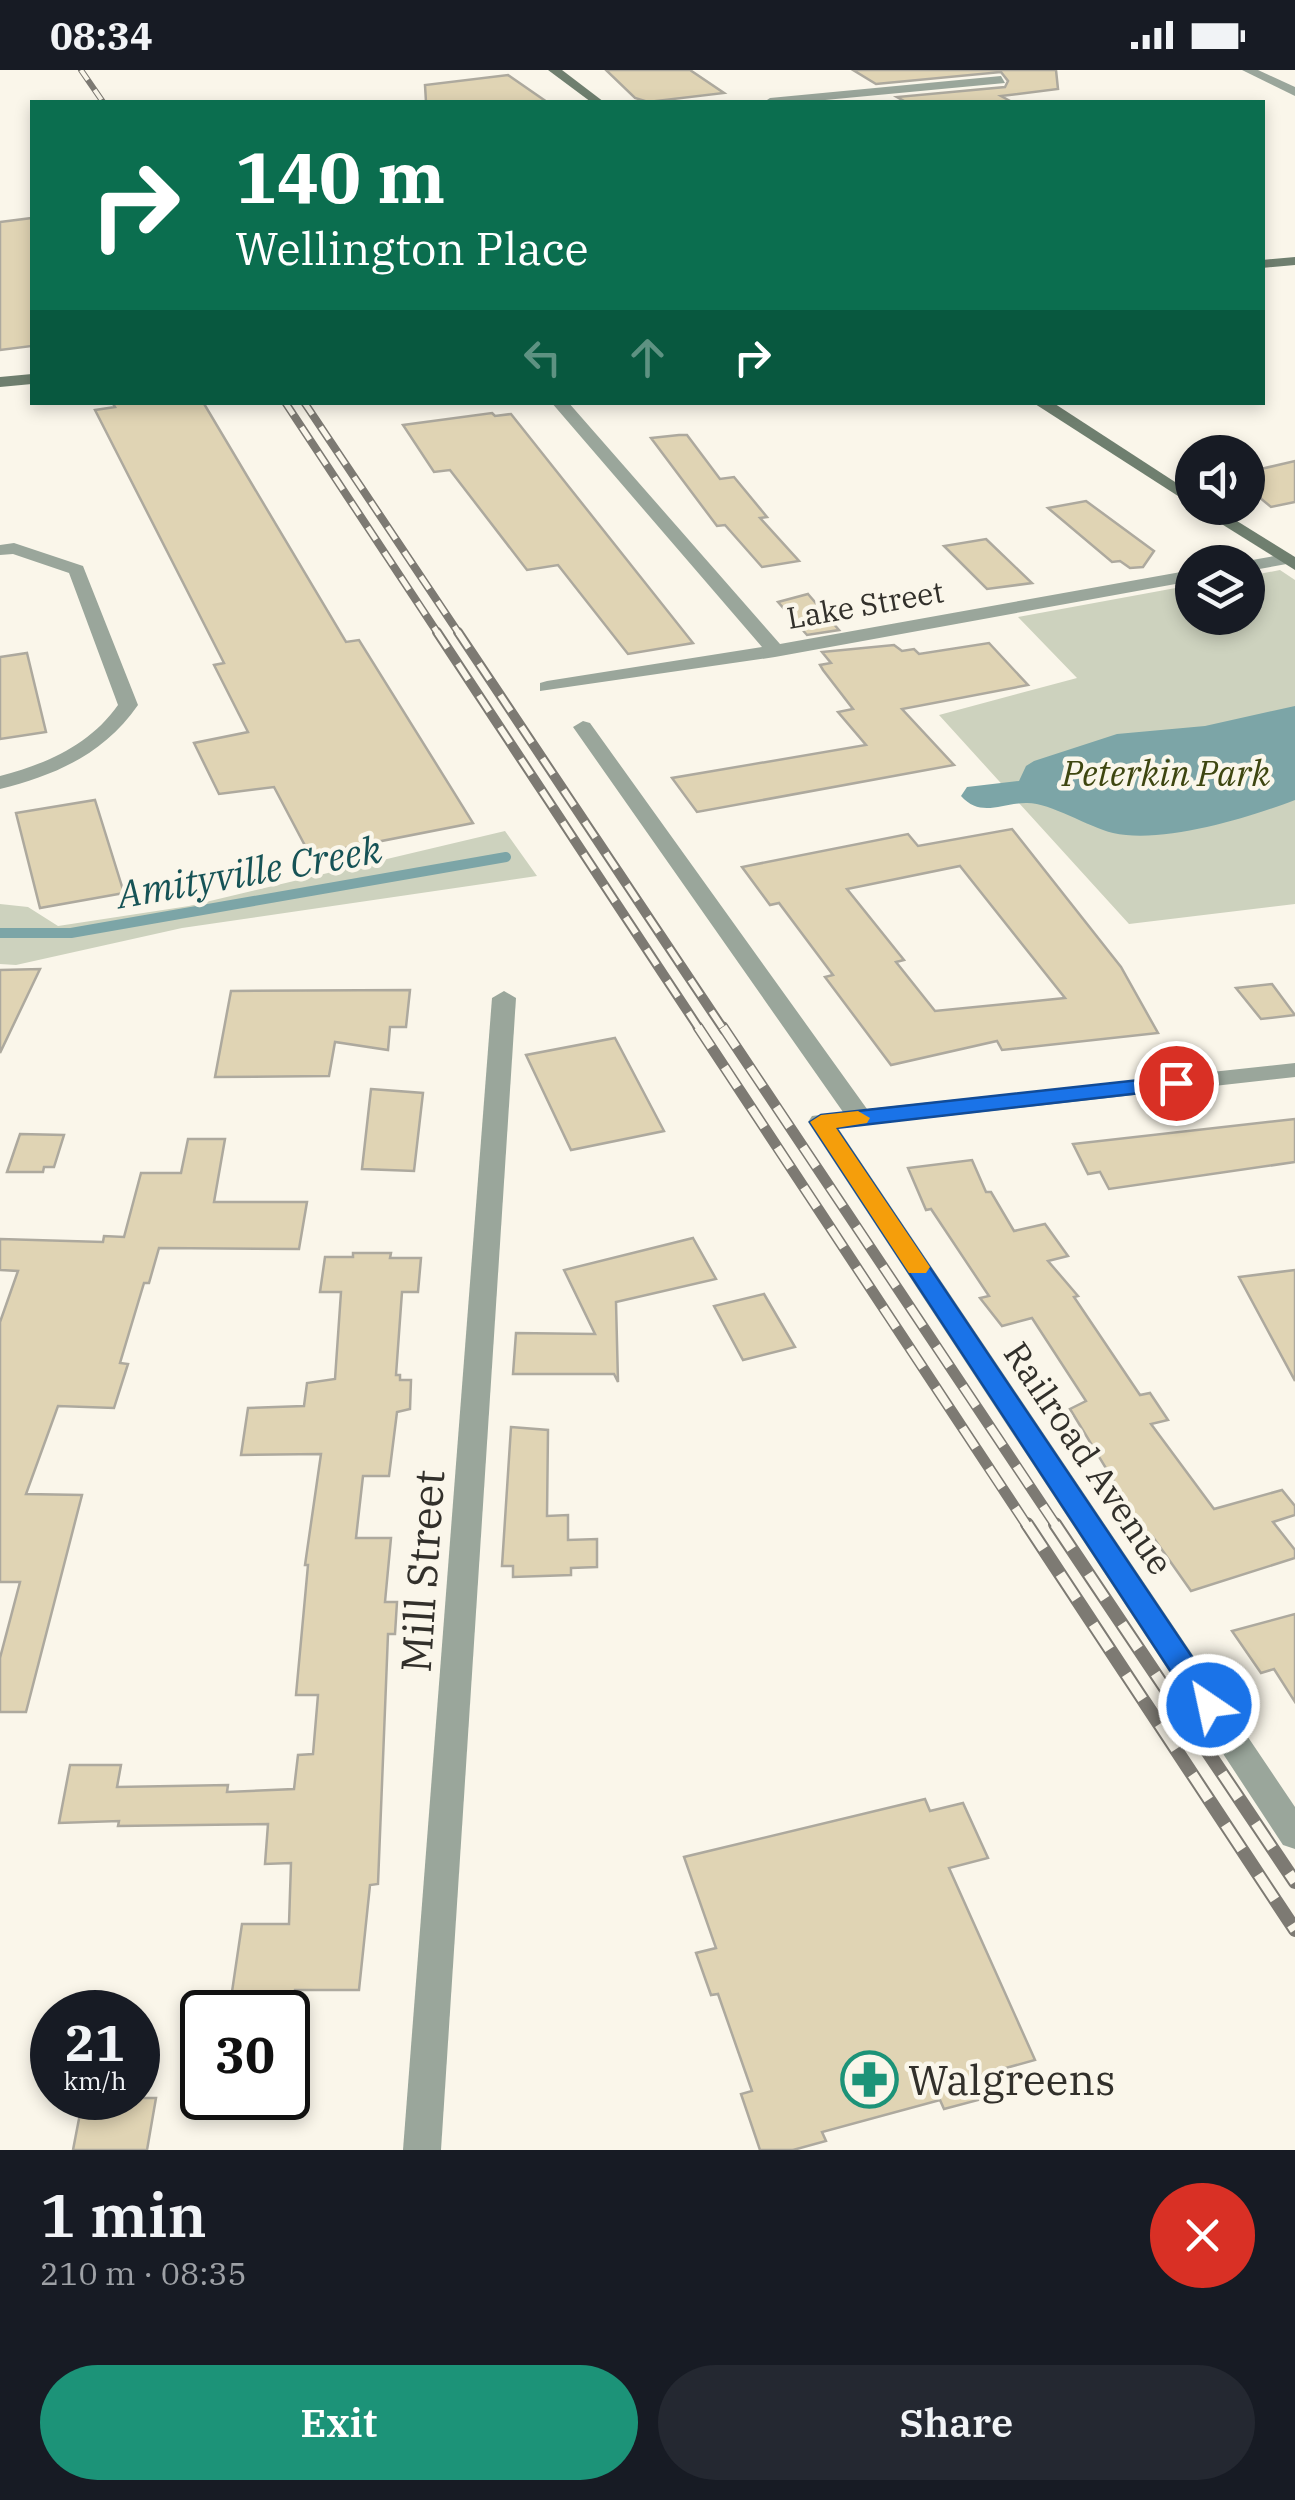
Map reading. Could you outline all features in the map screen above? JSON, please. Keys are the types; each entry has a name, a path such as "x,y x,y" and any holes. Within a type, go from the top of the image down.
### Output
{"main road":[{"path":"554,70 595,100"},
{"path":"1265,264 1295,261"},
{"path":"0,382 30,379"},
{"path":"1045,405 1175,489"},
{"path":"1232,525 1291,562"}],"street":[{"path":"1248,70 1295,92"},
{"path":"791,100 1001,80"},
{"path":"562,405 775,651"},
{"path":"0,783 48,770 114,729 128,705 77,570 7,549"},
{"path":"1265,564 1291,562"},
{"name":"Lake Street","path":"547,687 775,651 1175,579"},
{"path":"582,727 860,1118 1295,1070"},
{"name":"Mill Street","path":"422,2150 504,998"},
{"name":"Railroad Avenue","path":"860,1118 821,1122 1295,1834"}],"green space":[{"name":"Peterkin Park","path":"1280,570 1295,580 1295,904 1129,924 939,715 1077,678 1018,617 1175,588 1175,635 1265,635 1265,573"},
{"path":"505,831 537,876 182,928 16,965 0,964 0,904 28,907 58,926 189,906"}],"water":[{"path":"1295,706 1295,800 1230,821 1180,832 1133,835 1103,830 1035,804 984,808 961,796 967,787 1019,781 1026,766 1034,761 1117,734 1205,726"}],"building":[{"path":"606,70 690,70 724,93 665,100 635,98"},
{"path":"853,70 1056,70 1058,89 1001,96 1008,100 897,97 1005,87 1008,81 1001,72 876,84"},
{"path":"508,75 544,100 426,100 425,85"},
{"path":"30,218 30,346 0,350 0,222"},
{"path":"205,405 346,642 359,640 473,823 310,855 274,787 219,794 194,743 248,732 214,665 224,663 95,410"},
{"path":"511,414 693,643 628,654 558,565 527,570 450,470 434,472 403,425"},
{"path":"687,435 720,479 734,477 767,517 760,518 799,561 762,567 725,525 717,526 651,438"},
{"path":"1295,461 1295,502 1271,507 1265,502 1265,468"},
{"path":"1086,501 1154,551 1143,567 1130,568 1120,561 1112,562 1048,508"},
{"path":"986,539 1032,583 987,589 944,546"},
{"path":"808,594 839,630 807,635 778,602"},
{"path":"989,643 1028,685 902,709 954,765 697,812 672,778 866,745 838,712 853,709 820,665 831,663 822,652 894,645 902,651 914,649 919,654"},
{"path":"27,653 46,732 0,739 0,657"},
{"path":"95,800 124,893 40,908 16,813"},
{"path":"1012,829 1121,967 1158,1033 1002,1050 997,1041 891,1065 825,977 833,975 779,903 770,905 742,867 908,834 918,846","holes":["960,866 1065,998 935,1011 896,962 904,960 847,889"]},
{"path":"40,969 0,1053 0,970"},
{"path":"1272,984 1295,1015 1261,1019 1236,988"},
{"path":"410,990 406,1027 390,1027 388,1050 335,1042 329,1076 215,1077 231,991"},
{"path":"615,1038 664,1131 571,1150 526,1055"},
{"path":"371,1089 423,1093 414,1171 362,1169"},
{"path":"1295,1119 1295,1162 1109,1189 1100,1172 1088,1174 1073,1144"},
{"path":"20,1134 64,1135 54,1167 44,1167 43,1172 7,1172"},
{"path":"188,1139 225,1139 214,1202 307,1202 299,1249 159,1248 120,1363 128,1364 114,1408 58,1406 26,1494 82,1495 26,1712 0,1712 0,1658 20,1582 0,1582 0,1322 18,1271 0,1270 0,1239 103,1242 104,1236 124,1237 141,1173 181,1173"},
{"path":"972,1160 986,1192 991,1192 1014,1231 1045,1224 1068,1256 1048,1261 1078,1296 1074,1297 1140,1395 1150,1393 1168,1420 1151,1424 1214,1509 1282,1490 1295,1506 1295,1515 1273,1522 1295,1550 1295,1558 1191,1591 1153,1537 1148,1539 1110,1484 1115,1483 1070,1409 1086,1401 1032,1318 1002,1326 980,1298 989,1296 931,1209 926,1210 908,1168"},
{"path":"693,1238 716,1279 616,1302 618,1382 614,1374 513,1374 516,1333 595,1334 564,1270"},
{"path":"353,1253 391,1253 390,1258 421,1258 418,1292 402,1292 396,1375 400,1375 400,1380 411,1380 410,1409 397,1412 389,1476 363,1476 356,1538 391,1538 385,1602 397,1602 395,1634 388,1634 378,1884 370,1885 359,1990 232,1990 242,1924 289,1924 291,1863 265,1864 268,1824 59,1823 70,1765 121,1765 117,1787 228,1785 227,1792 294,1789 298,1755 313,1754 318,1695 296,1695 305,1565 321,1454 241,1455 248,1408 304,1406 307,1383 335,1379 341,1292 320,1292 325,1257 353,1257"},
{"path":"1295,1270 1295,1381 1239,1277"},
{"path":"764,1294 795,1347 743,1360 714,1306"},
{"path":"511,1427 548,1430 547,1516 568,1515 568,1540 597,1539 597,1567 571,1568 571,1575 513,1577 513,1566 502,1566"},
{"path":"1295,1614 1295,1702 1274,1669 1261,1673 1232,1631"},
{"path":"925,1799 930,1811 963,1803 988,1858 949,1868 1035,2060 973,2077 982,2099 944,2109 940,2100 822,2132 826,2141 793,2150 760,2150 741,2094 752,2091 718,1994 711,1995 696,1953 716,1948 684,1857"},
{"path":"79,2120 152,2120 147,2150 73,2150"}],"waterway":[{"name":"Amityville Creek","path":"0,933 71,933 506,857"}],"railway":[{"path":"81,70 102,100"},
{"path":"287,405 439,635"},
{"path":"306,405 460,635"},
{"path":"437,632 700,1030"},
{"path":"458,632 724,1030"},
{"path":"698,1027 1028,1527"},
{"path":"723,1027 1057,1527"},
{"path":"1027,1524 1295,1930"},
{"path":"1055,1524 1295,1882"}],"slow traffic":[{"path":"858,1118 821,1122 917,1267"}],"place":[{"name":"Walgreens","path":"869,2079"}],"route":[{"path":"1176,1083 821,1122 1209,1705"}]}
